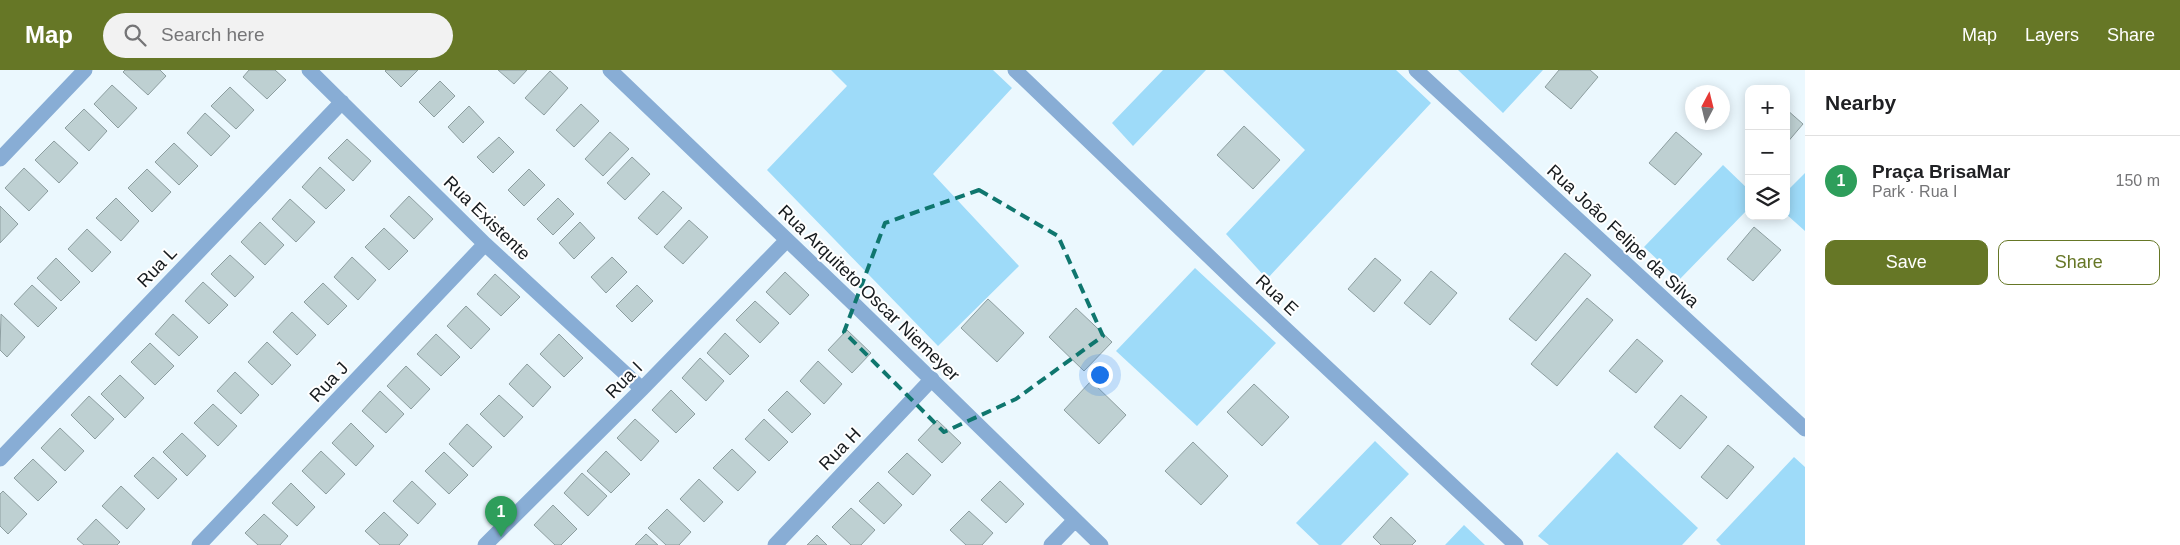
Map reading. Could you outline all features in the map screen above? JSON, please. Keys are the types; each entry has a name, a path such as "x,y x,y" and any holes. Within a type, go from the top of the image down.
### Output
{"street":[{"path":"0,159 85,70"},
{"name":"Rua Existente","path":"309,70 486,244 642,389"},
{"name":"Rua Arquiteto Oscar Niemeyer","path":"610,70 932,379 1101,545"},
{"name":"Rua E","path":"1015,70 1244,290 1516,545"},
{"name":"Rua João Felipe da Silva","path":"1416,70 1805,429"},
{"name":"Rua L","path":"0,459 342,102"},
{"name":"Rua I","path":"485,545 642,389 787,240"},
{"name":"Rua J","path":"199,545 486,244"},
{"name":"Rua H","path":"775,545 932,379"},
{"path":"1051,545 1075,520"}],"highlighted area":[{"path":"979,190 1058,236 1103,336 1016,399 944,432 844,332 885,223"}],"shaded area":[{"path":"831,70 993,70 1012,88 933,174 1019,266 938,346 767,170 847,86"},
{"path":"1163,70 1206,70 1133,146 1112,123"},
{"path":"1223,70 1396,70 1431,103 1267,279 1226,234 1305,150"},
{"path":"1458,70 1543,70 1503,113"},
{"path":"1723,165 1745,186 1745,212 1679,280 1644,247"},
{"path":"1805,173 1805,231 1790,218 1790,188"},
{"path":"1195,268 1276,343 1197,426 1116,351"},
{"path":"1375,441 1409,474 1341,545 1319,545 1296,523"},
{"path":"1617,452 1698,528 1682,545 1549,545 1538,536"},
{"path":"1794,457 1805,467 1805,545 1721,545 1716,540"},
{"path":"1464,525 1485,545 1445,545"}],"building":[{"path":"125,70 160,70 166,76 148,95 123,72"},
{"path":"249,70 275,70 286,80 267,99 243,77"},
{"path":"386,70 418,70 401,87"},
{"path":"498,70 527,70 514,84"},
{"path":"1559,70 1590,70 1598,77 1571,109 1545,87"},
{"path":"550,71 568,88 544,115 525,98"},
{"path":"440,81 455,96 434,117 419,102"},
{"path":"112,85 137,108 118,128 94,104"},
{"path":"230,87 254,110 236,129 211,106"},
{"path":"581,104 599,121 574,147 556,130"},
{"path":"469,106 484,122 463,143 448,127"},
{"path":"84,109 107,131 89,151 65,128"},
{"path":"205,113 230,136 211,156 187,133"},
{"path":"1790,113 1803,124 1790,139"},
{"path":"1244,126 1280,160 1253,189 1217,155"},
{"path":"610,132 629,149 603,176 585,159"},
{"path":"1676,132 1702,154 1675,185 1649,163"},
{"path":"499,137 514,152 493,173 477,157"},
{"path":"347,139 371,161 353,181 328,158"},
{"path":"54,141 78,163 59,183 35,160"},
{"path":"174,143 198,166 179,185 155,162"},
{"path":"632,157 650,174 625,200 607,183"},
{"path":"320,167 345,190 326,209 302,187"},
{"path":"24,168 48,191 29,211 5,188"},
{"path":"147,169 171,192 152,212 128,188"},
{"path":"529,169 545,185 524,206 508,190"},
{"path":"663,191 682,208 657,235 638,218"},
{"path":"409,196 433,219 414,239 390,216"},
{"path":"116,198 139,221 121,241 96,218"},
{"path":"558,198 574,214 553,235 537,219"},
{"path":"290,199 315,222 296,242 272,219"},
{"path":"0,206 18,224 0,243"},
{"path":"689,220 708,237 683,264 664,247"},
{"path":"260,222 284,245 265,265 241,242"},
{"path":"580,222 595,238 574,259 559,243"},
{"path":"1754,227 1781,250 1753,281 1727,259"},
{"path":"384,228 408,251 389,270 365,247"},
{"path":"87,229 111,252 92,272 68,249"},
{"path":"1565,253 1591,275 1536,341 1509,319"},
{"path":"230,255 254,277 235,297 211,274"},
{"path":"352,257 376,280 358,300 334,277"},
{"path":"612,257 627,272 606,293 591,277"},
{"path":"56,258 80,282 61,301 37,278"},
{"path":"1375,258 1401,280 1374,312 1348,289"},
{"path":"1431,271 1457,293 1430,325 1404,303"},
{"path":"785,272 809,295 790,315 766,292"},
{"path":"495,274 520,297 501,316 477,294"},
{"path":"203,282 228,305 209,324 185,301"},
{"path":"323,283 347,306 328,325 304,302"},
{"path":"32,285 57,308 38,327 14,304"},
{"path":"637,285 653,301 632,322 616,306"},
{"path":"1587,298 1613,320 1557,386 1531,364"},
{"path":"988,299 1024,333 997,362 961,328"},
{"path":"755,301 779,323 760,343 736,320"},
{"path":"466,306 490,329 471,349 447,326"},
{"path":"1076,308 1112,342 1084,371 1049,337"},
{"path":"292,312 316,335 297,355 273,332"},
{"path":"1,314 25,337 7,357 0,350"},
{"path":"173,314 198,337 179,356 155,334"},
{"path":"847,330 871,353 852,373 828,350"},
{"path":"725,333 749,356 730,375 707,353"},
{"path":"436,334 460,357 441,376 417,354"},
{"path":"559,334 583,358 564,377 540,354"},
{"path":"1637,339 1663,361 1636,393 1609,371"},
{"path":"267,342 291,365 272,385 248,362"},
{"path":"150,343 174,366 155,385 131,362"},
{"path":"700,358 724,381 706,401 682,378"},
{"path":"818,361 842,384 824,404 800,381"},
{"path":"527,364 551,387 533,407 509,384"},
{"path":"406,366 430,389 411,409 387,386"},
{"path":"235,372 259,395 241,414 217,391"},
{"path":"120,375 144,398 125,418 101,394"},
{"path":"1091,381 1126,415 1099,444 1064,410"},
{"path":"1254,384 1289,417 1262,446 1227,412"},
{"path":"671,390 695,414 676,433 652,410"},
{"path":"380,391 404,414 386,433 362,411"},
{"path":"787,391 811,414 792,433 768,410"},
{"path":"499,395 523,417 504,437 480,414"},
{"path":"1681,395 1707,417 1680,449 1654,427"},
{"path":"89,396 114,419 95,439 71,415"},
{"path":"213,404 237,426 218,446 194,423"},
{"path":"635,419 659,441 641,461 617,438"},
{"path":"764,419 788,442 769,461 745,439"},
{"path":"937,420 961,443 942,463 918,440"},
{"path":"351,423 374,446 356,466 332,443"},
{"path":"467,424 492,447 473,467 449,444"},
{"path":"60,428 84,451 65,471 41,448"},
{"path":"182,433 206,456 187,476 163,452"},
{"path":"1193,442 1228,476 1201,505 1165,471"},
{"path":"1728,445 1754,467 1727,499 1701,477"},
{"path":"732,449 756,472 738,491 713,468"},
{"path":"321,451 345,474 326,494 302,471"},
{"path":"606,451 630,474 611,493 587,471"},
{"path":"444,452 468,475 449,494 425,471"},
{"path":"907,453 931,475 913,495 888,472"},
{"path":"153,457 177,479 158,499 134,476"},
{"path":"33,459 57,482 38,501 14,478"},
{"path":"582,473 607,496 588,516 564,493"},
{"path":"699,479 723,502 704,522 680,499"},
{"path":"412,481 436,504 418,524 393,501"},
{"path":"1000,481 1024,504 1006,523 981,500"},
{"path":"878,482 902,505 884,524 859,501"},
{"path":"291,483 315,507 297,526 272,503"},
{"path":"121,486 145,509 127,529 102,506"},
{"path":"3,491 27,514 8,534 0,526 0,494"},
{"path":"553,505 577,529 561,545 555,545 534,525"},
{"path":"851,508 875,530 861,545 851,545 832,527"},
{"path":"667,509 691,532 679,545 666,545 648,528"},
{"path":"969,511 993,533 982,545 966,545 950,530"},
{"path":"384,512 408,535 399,545 380,545 365,531"},
{"path":"264,514 288,536 280,545 258,545 245,533"},
{"path":"1391,517 1416,541 1412,545 1381,545 1373,537"},
{"path":"96,519 120,542 117,545 84,545 77,539"},
{"path":"646,534 658,545 635,545"},
{"path":"817,535 827,545 807,545"}],"place":[{"name":"Praça BrisaMar","path":"501,537"}]}
